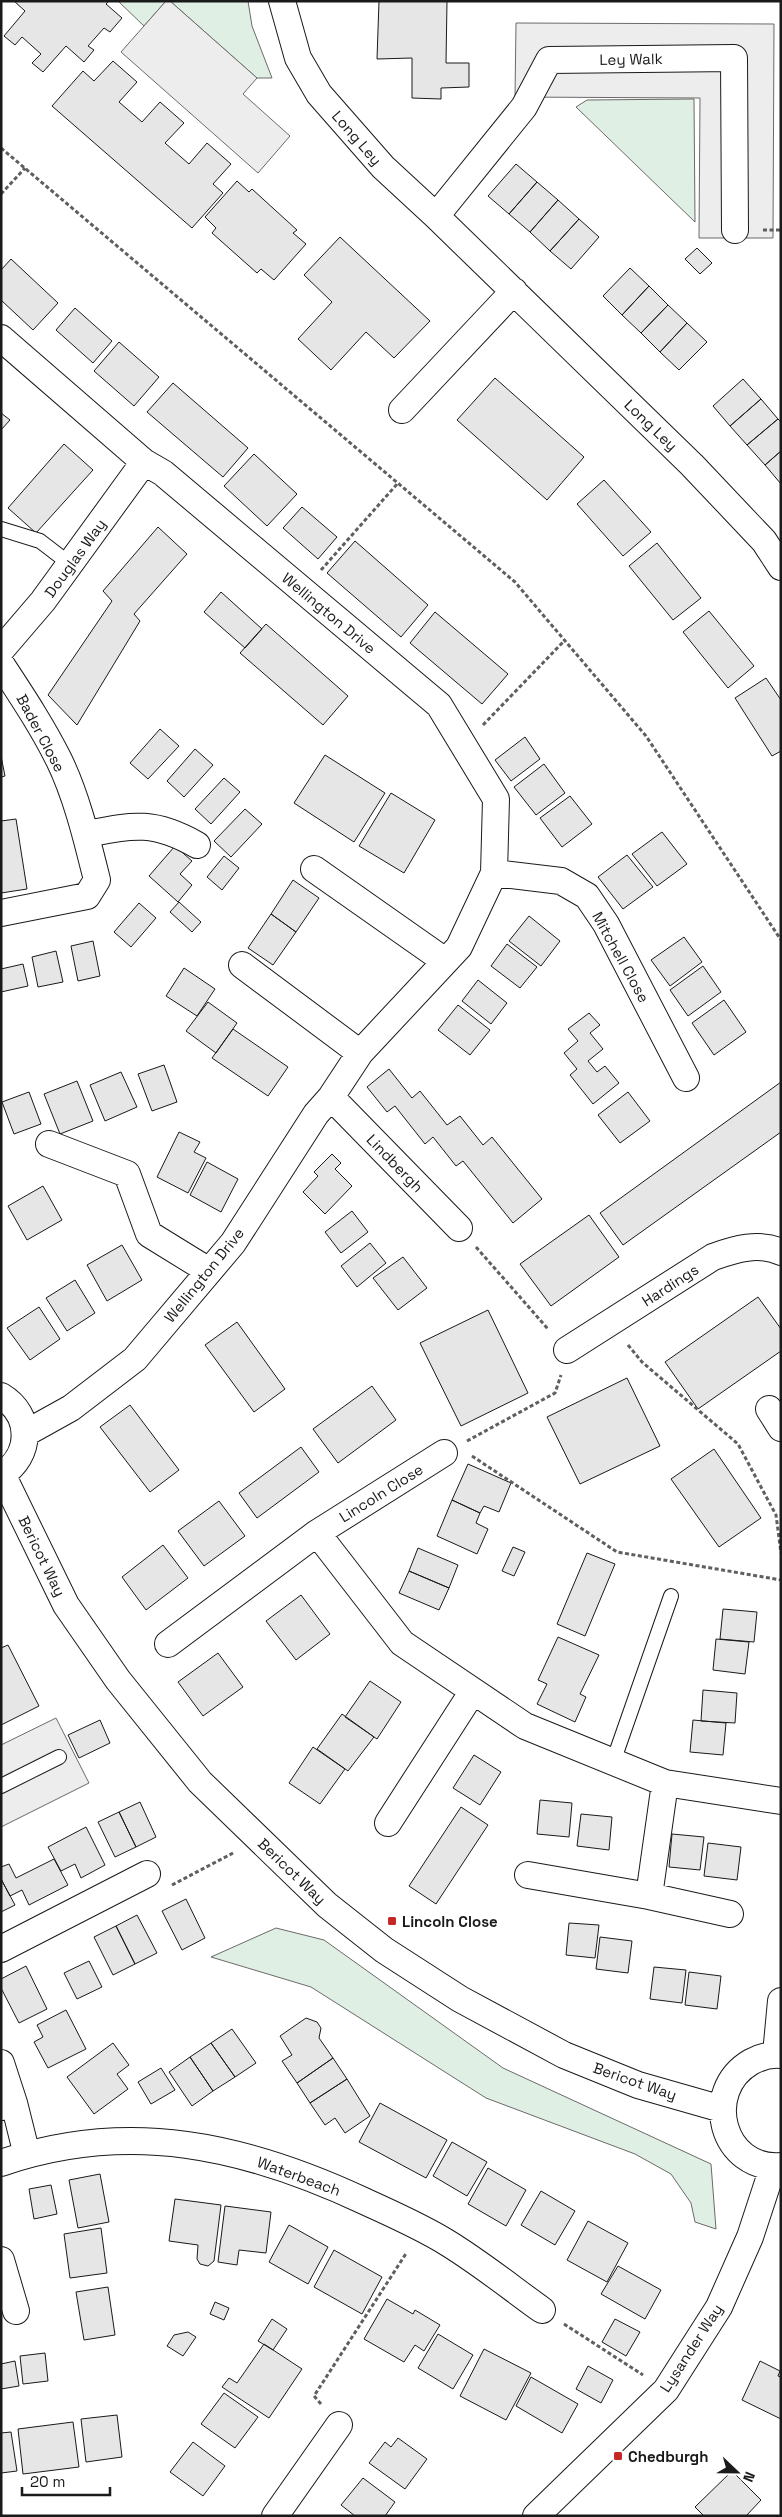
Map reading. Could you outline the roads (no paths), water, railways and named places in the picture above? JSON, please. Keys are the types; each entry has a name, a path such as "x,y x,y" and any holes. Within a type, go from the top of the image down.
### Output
{"street":[{"name":"Long Ley","path":"282,1 298,58 319,94 383,167 514,291 692,465 772,534 781,567"},
{"name":"Ley Walk","path":"436,216 524,108 548,60 734,58 735,230"},
{"path":"402,410 514,291"},
{"name":"Wellington Drive","path":"1,338 144,462 163,473 438,705 496,799 494,873 459,946 360,1053 331,1097 316,1114 233,1243 136,1358 71,1408 26,1433"},
{"name":"Douglas Way","path":"1,650 43,601 144,462"},
{"name":"Bader Close","path":"1,664 39,721 60,762 86,834 97,880 87,896 1,913"},
{"path":"86,834 135,825 174,832 197,845"},
{"path":"314,868 445,961"},
{"name":"Mitchell Close","path":"494,873 561,882 587,896 606,924 686,1078"},
{"path":"242,965 360,1053"},
{"name":"Lindbergh","path":"331,1097 459,1228"},
{"path":"49,1144 127,1174 149,1234 209,1271"},
{"name":"Hardings","path":"568,1349 713,1257 736,1249 755,1246 781,1252"},
{"path":"1,1396 14,1406 22,1418 26,1433"},
{"name":"Bericot Way","path":"26,1433 20,1457 12,1467 2,1474 66,1605 108,1665 200,1782 327,1905 384,1950 460,1999 564,2055 638,2085 722,2109"},
{"name":"Lincoln Close","path":"168,1644 317,1532 451,1449"},
{"path":"317,1532 402,1643 525,1726 665,1783 781,1801"},
{"path":"388,1823 473,1691"},
{"path":"649,1896 665,1783"},
{"path":"1,1949 147,1874"},
{"path":"528,1875 649,1896 730,1914"},
{"path":"777,2166 757,2163 742,2154 727,2134 722,2109 725,2092 732,2078 744,2066 759,2057 778,2055 781,2001"},
{"path":"1,2063 7,2105 27,2154"},
{"name":"Waterbeach","path":"1,2163 27,2154 98,2143 136,2142 177,2142 223,2150 270,2162 313,2178 422,2228 448,2243 542,2310"},
{"name":"Lysander Way","path":"548,2512 666,2390 719,2307 750,2237 777,2166"},
{"path":"1,2260 16,2311"},
{"path":"275,2516 339,2425"}],"lane":[{"path":"1,528 40,542 70,564"},
{"path":"613,1762 671,1596"},
{"path":"1,1786 59,1757"}],"place":[{"name":"Lincoln Close","path":"392,1921"},
{"name":"Chedburgh","path":"618,2456"}]}
